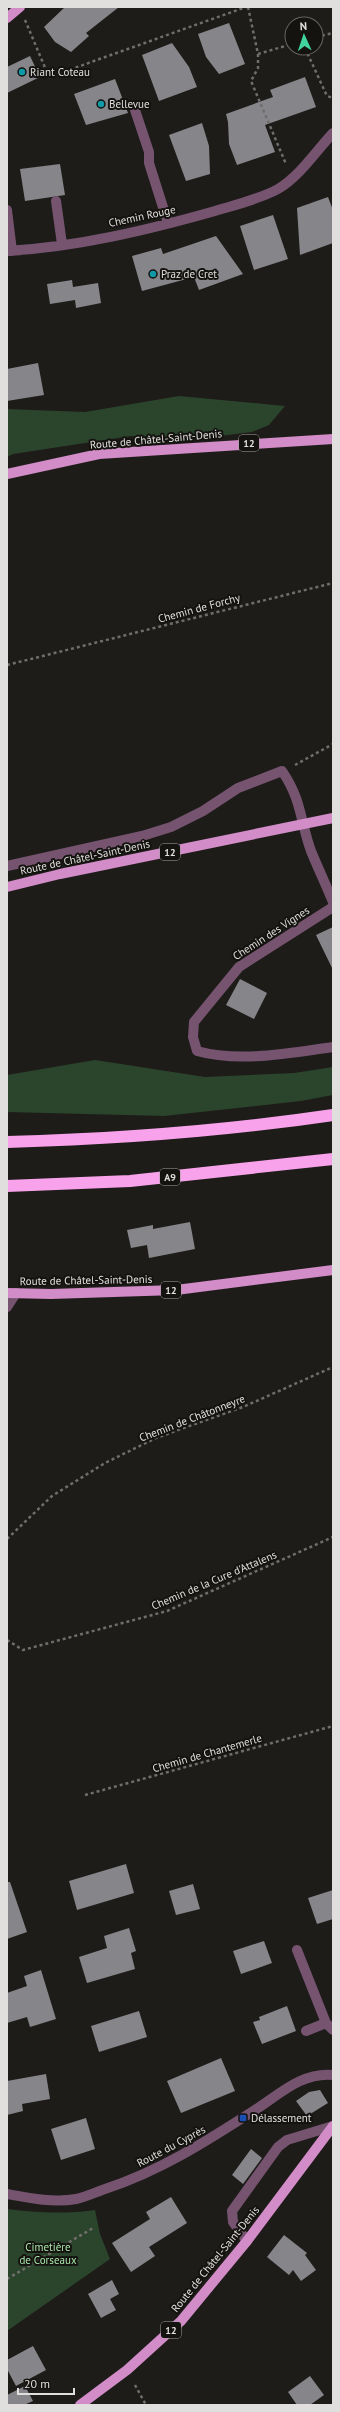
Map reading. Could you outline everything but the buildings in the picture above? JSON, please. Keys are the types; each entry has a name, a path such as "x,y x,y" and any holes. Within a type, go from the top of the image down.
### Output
{"highway":[{"path":"7,1142 77,1140 176,1133 333,1115"},
{"name":"A9","path":"7,1186 130,1181 333,1159"}],"main road":[{"path":"7,18 20,7"},
{"name":"Route de Châtel-Saint-Denis","path":"7,474 99,454 333,438"},
{"name":"Route de Châtel-Saint-Denis","path":"7,887 60,874 333,818"},
{"name":"Route de Châtel-Saint-Denis","path":"11,1293 51,1294 176,1290 333,1270"},
{"name":"Route de Châtel-Saint-Denis","path":"80,2405 127,2370 181,2321 247,2240 333,2126"}],"street":[{"path":"135,110 149,152 149,163 168,223"},
{"name":"Chemin Rouge","path":"10,251 62,244 168,223 232,206 278,189 292,178 333,133"},
{"path":"56,201 62,244"},
{"path":"7,211 10,251"},
{"path":"7,866 142,836 171,827 204,811 238,788 282,771 293,787 305,824 311,850 333,902"},
{"name":"Chemin des Vignes","path":"333,907 239,967 194,1022 193,1037 197,1050 213,1055 256,1056 333,1047"},
{"path":"7,1307 11,1293"},
{"path":"297,1950 330,2026 306,2031"},
{"name":"Route du Cyprès","path":"7,2194 35,2199 76,2199 126,2182 164,2165 207,2141 302,2079 322,2074 333,2075"},
{"path":"247,2240 233,2222 232,2211 278,2147 287,2140 333,2126"}],"path":[{"path":"24,20 49,77 247,7 258,54 258,68 251,81 292,178"},
{"path":"258,54 284,46"},
{"path":"310,56 327,96 333,98"},
{"name":"Chemin de Forchy","path":"7,665 70,650 282,594 333,583"},
{"path":"282,771 333,744"},
{"name":"Chemin de Châtonneyre","path":"7,1539 52,1496 105,1463 156,1438 243,1407 333,1367"},
{"name":"Chemin de la Cure d'Attalens","path":"7,1640 23,1650 167,1611 333,1537"},
{"name":"Chemin de Chantemerle","path":"85,1796 333,1726"},
{"path":"7,2279 93,2228"},
{"path":"135,2385 146,2405"}],"green space":[{"path":"179,396 285,406 269,425 252,432 203,438 131,436 13,454 7,457 7,409 85,412"},
{"path":"95,1060 205,1077 294,1073 333,1067 333,1095 301,1101 164,1116 7,1112 7,1075"},
{"name":"Cimetière de Corseaux","path":"7,2209 51,2212 95,2210 100,2234 110,2259 7,2331"}],"place":[{"name":"Riant Coteau","path":"22,72"},
{"name":"Bellevue","path":"101,104"},
{"name":"Praz de Cret","path":"153,274"},
{"name":"Délassement","path":"243,2118"}]}
